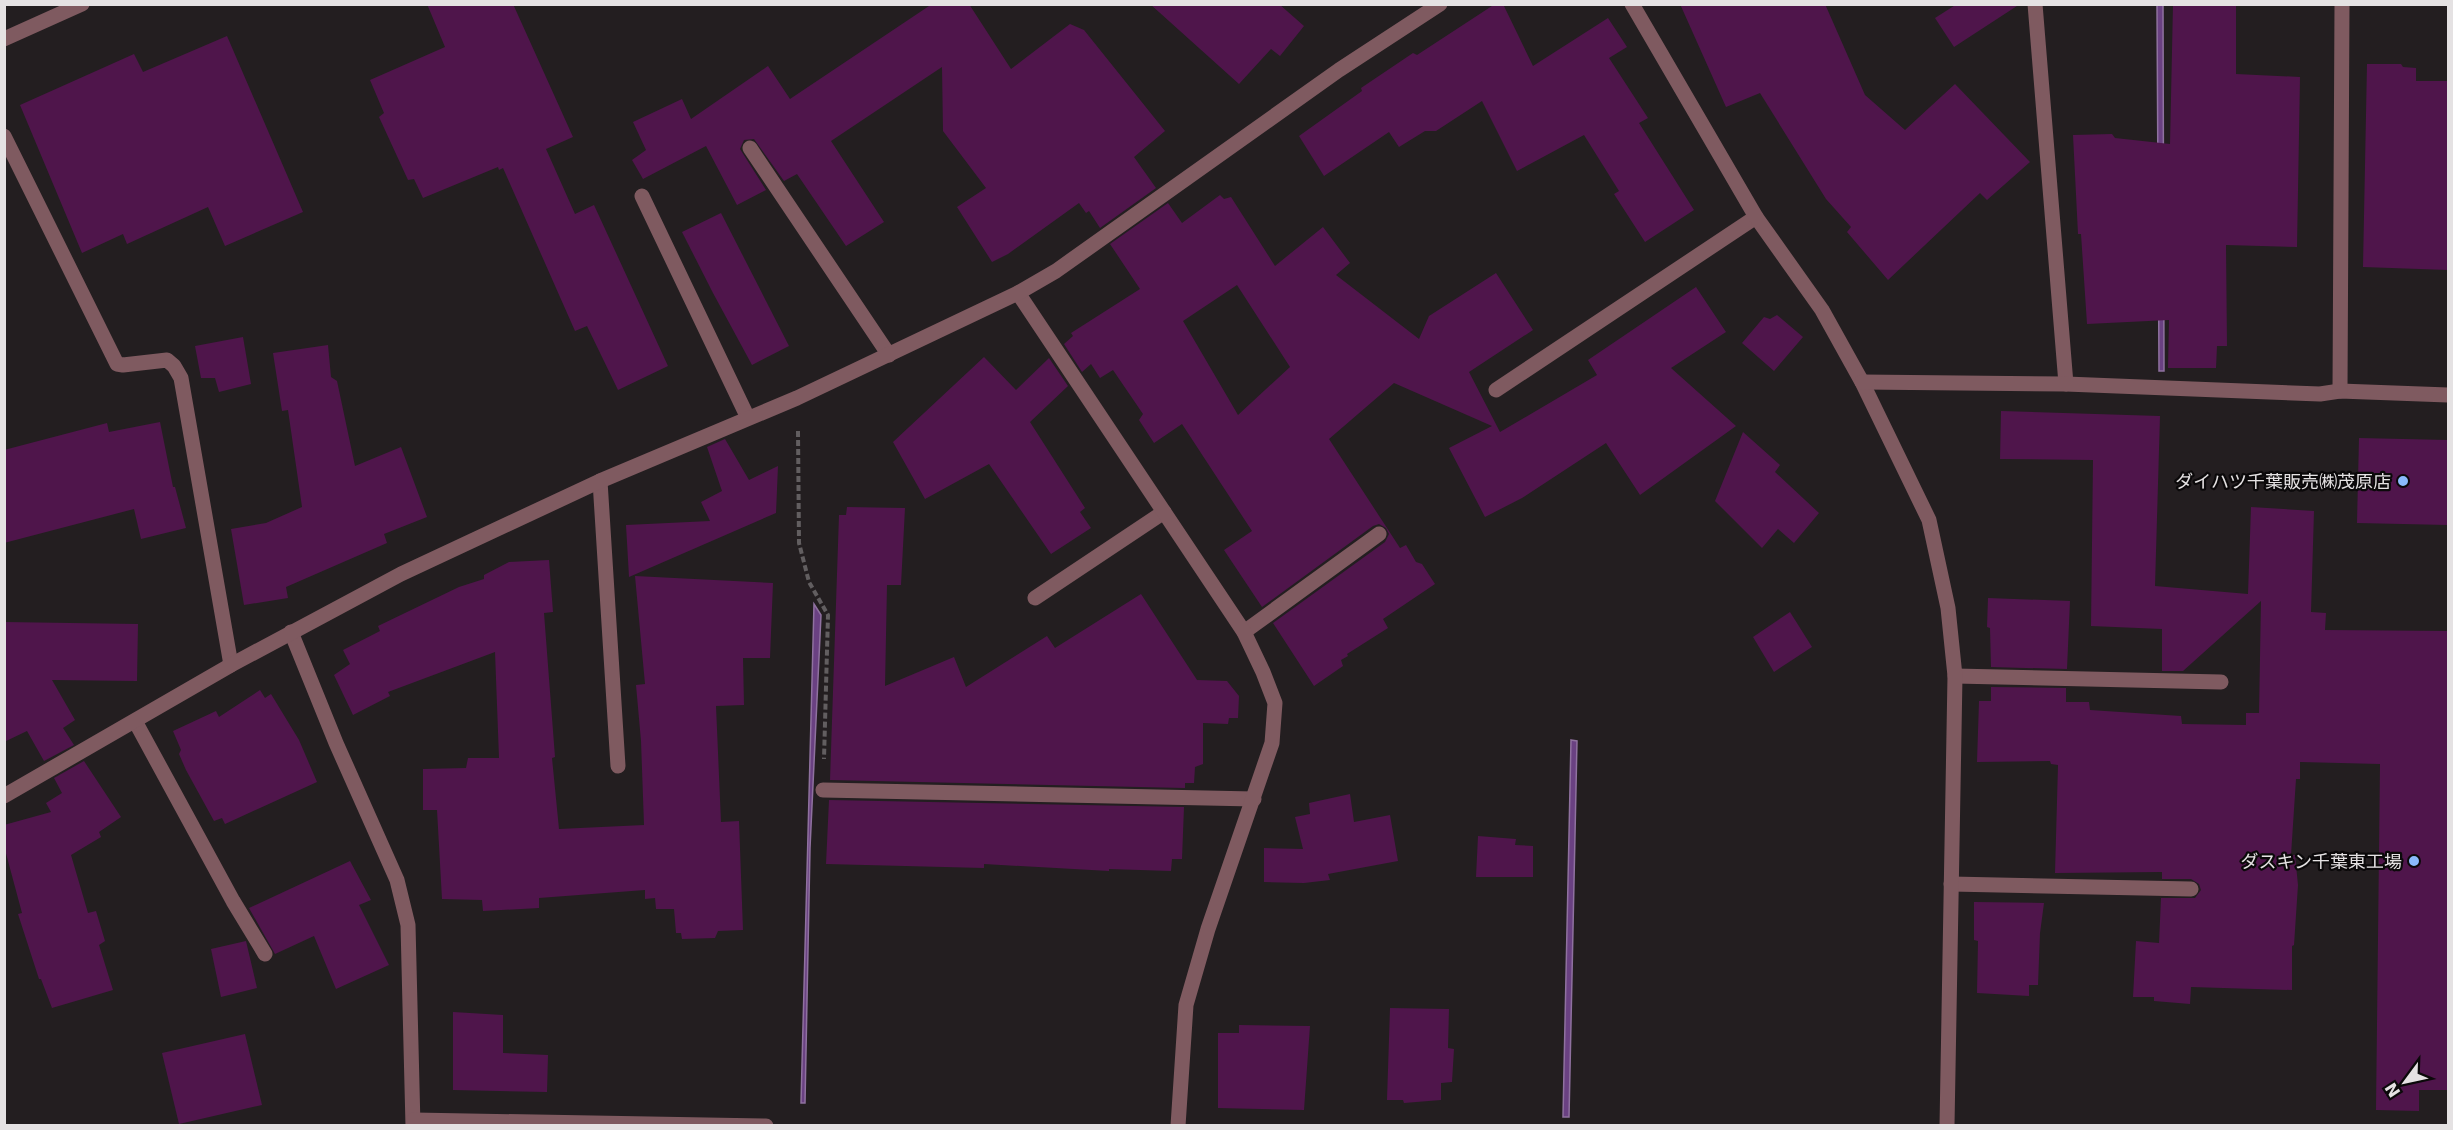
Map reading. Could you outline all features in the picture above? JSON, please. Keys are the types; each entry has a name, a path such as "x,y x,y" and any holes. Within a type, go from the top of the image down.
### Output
{"street":[{"path":"4,39 82,4"},
{"path":"4,796 231,665 401,574 600,481 797,398 1018,293 1056,271 1338,70 1440,4"},
{"path":"1632,4 1756,217 1822,310 1863,382 1929,520 1948,608 1954,676 1947,1125"},
{"path":"2035,4 2066,384"},
{"path":"2340,391 2342,4"},
{"path":"4,136 117,364 167,360 174,366 181,378 231,665"},
{"path":"750,148 889,355"},
{"path":"642,196 748,418"},
{"path":"1496,390 1756,217"},
{"path":"1018,293 1244,632 1275,703 1272,743 1208,929 1186,1005 1178,1125"},
{"path":"1863,382 2066,384 2320,394 2340,391 2448,395"},
{"path":"600,481 618,766"},
{"path":"1035,598 1164,512"},
{"path":"1244,632 1379,534"},
{"path":"291,632 336,743 397,880 408,925 413,1123 766,1125"},
{"path":"1954,676 2221,682"},
{"path":"135,721 203,848 264,954"},
{"path":"823,790 1254,799"},
{"path":"1951,884 2191,889"}],"path":[{"path":"797,398 799,543 809,582 828,615 823,790"}],"shaded area":[{"path":"2157,5 2163,5 2164,371 2159,371"},
{"path":"814,604 821,615 810,848 805,1103 801,1103"},
{"path":"1571,740 1577,741 1569,1117 1563,1117"}],"building":[{"path":"427,4 513,4 573,137 546,149 575,214 594,205 668,366 618,390 587,326 575,331 503,168 499,170 498,167 423,198 414,179 408,180 379,117 384,113 370,80 445,47"},
{"path":"932,4 969,4 1011,69 1070,24 1084,30 1165,131 1134,157 1156,188 1100,228 1089,211 1086,213 1079,203 1008,254 992,262 957,207 986,188 943,131 942,67 831,141 884,222 846,246 797,174 784,181 754,139 744,140 740,149 766,190 737,205 706,146 643,179 632,160 646,150 633,122 682,99 691,119 768,66 790,99"},
{"path":"1150,4 1279,4 1304,26 1280,56 1271,49 1239,84"},
{"path":"1495,4 1503,4 1533,66 1608,18 1627,47 1609,58 1648,118 1639,123 1694,210 1645,242 1614,194 1619,191 1584,135 1517,171 1482,101 1436,131 1425,131 1399,147 1389,132 1324,176 1299,136 1362,91 1361,88 1413,53 1417,55"},
{"path":"1680,4 1825,4 1865,95 1905,130 1955,84 2030,162 1987,200 1980,193 1888,280 1847,232 1851,227 1826,199 1760,93 1726,107"},
{"path":"1957,4 2020,4 1954,47 1935,18"},
{"path":"2173,4 2236,4 2236,74 2300,77 2297,247 2226,245 2227,346 2217,346 2216,368 2168,368 2169,320 2087,324 2081,234 2078,234 2073,135 2112,134 2115,138 2170,144"},
{"path":"227,36 303,212 225,246 208,207 127,244 123,234 82,253 20,105 134,54 143,72"},
{"path":"2367,64 2401,64 2403,67 2416,68 2416,81 2448,81 2448,270 2363,267"},
{"path":"1220,195 1224,199 1231,197 1275,266 1323,227 1350,263 1336,275 1419,339 1429,316 1496,273 1533,330 1469,372 1500,432 1597,375 1588,360 1696,287 1726,332 1671,368 1736,426 1640,495 1606,443 1522,498 1485,517 1449,448 1492,426 1394,383 1329,439 1400,548 1406,545 1416,562 1422,564 1435,584 1383,619 1388,628 1347,654 1348,656 1341,660 1343,666 1314,686 1273,623 1385,542 1389,534 1386,528 1379,524 1373,526 1262,607 1224,550 1252,531 1182,424 1154,443 1139,420 1143,414 1113,370 1100,378 1091,364 1082,372 1064,344 1073,336 1071,333 1140,289 1110,244 1168,203 1182,223","holes":["1237,285 1290,367 1238,415 1183,321"]},
{"path":"721,213 789,346 752,365 682,232"},
{"path":"1777,315 1803,337 1774,371 1742,343 1764,317 1770,319"},
{"path":"243,337 251,384 219,392 215,378 201,378 195,346"},
{"path":"328,345 331,377 337,381 355,466 401,447 427,517 384,534 387,543 286,587 288,598 244,605 231,529 266,523 302,507 288,410 282,411 273,353"},
{"path":"984,357 1016,390 1049,358 1068,386 1030,422 1085,508 1080,512 1091,528 1051,554 989,464 925,499 893,442"},
{"path":"2001,411 2160,416 2155,586 2248,594 2251,507 2314,511 2311,612 2326,613 2325,630 2448,631 2448,1090 2419,1090 2419,1111 2376,1110 2380,764 2300,762 2300,779 2296,779 2291,855 2295,855 2298,885 2294,945 2292,946 2292,990 2191,987 2190,1004 2154,1001 2154,997 2133,997 2136,941 2159,943 2161,898 2195,898 2201,890 2199,884 2191,879 2162,879 2162,872 2055,873 2058,765 2051,764 2050,761 1977,762 1979,701 1991,701 1991,687 2066,688 2066,702 2089,702 2090,710 2181,716 2182,724 2246,725 2246,713 2259,713 2261,601 2183,671 2162,671 2162,629 2091,626 2093,460 2000,459"},
{"path":"160,422 173,487 175,487 186,528 141,539 134,509 4,543 4,450 107,423 109,432"},
{"path":"1743,432 1780,465 1775,472 1819,513 1794,543 1778,529 1762,548 1715,501"},
{"name":"ダイハツ千葉販売㈱茂原店","path":"2359,438 2448,440 2448,525 2357,523"},
{"path":"725,439 749,480 778,466 776,513 629,577 626,525 710,521 701,502 722,491 707,447"},
{"path":"847,507 905,508 901,585 887,585 885,686 954,657 966,687 1047,636 1055,648 1141,594 1197,680 1227,681 1239,696 1238,718 1229,718 1228,724 1203,723 1203,764 1195,767 1194,783 1185,783 1185,788 830,780 839,515 846,515"},
{"path":"549,560 553,612 544,613 555,757 552,758 559,829 644,825 636,685 645,684 635,576 773,583 770,658 743,658 744,705 716,706 721,822 739,821 743,930 718,931 715,938 682,939 681,933 676,933 674,909 656,909 655,898 645,899 645,890 539,898 539,908 483,911 482,900 442,899 437,810 423,810 423,769 466,768 468,758 499,758 495,652 388,692 390,696 353,715 334,675 350,664 343,650 380,631 378,626 459,587 484,579 484,575 509,562"},
{"path":"1988,598 2070,601 2067,669 1991,667 1990,628 1987,627"},
{"path":"1790,612 1812,647 1774,672 1753,637"},
{"path":"4,622 138,624 137,681 52,680 75,720 63,728 74,745 44,761 27,731 4,742"},
{"path":"260,690 265,698 271,694 299,740 317,782 225,824 222,818 214,821 186,770 173,731 216,711 219,717"},
{"path":"84,761 121,817 99,832 101,837 71,855 88,913 96,911 105,941 99,945 113,990 52,1008 41,979 39,979 18,914 22,913 4,846 4,825 51,812 46,803 62,793 54,778"},
{"path":"1350,794 1354,822 1390,815 1398,861 1328,874 1330,880 1304,883 1264,882 1264,848 1303,849 1295,817 1310,814 1309,803"},
{"path":"829,800 1184,807 1182,859 1172,859 1171,871 1109,869 1109,871 984,864 984,868 826,864"},
{"path":"1478,836 1516,839 1515,845 1533,846 1533,877 1476,877"},
{"path":"350,861 371,900 359,905 389,965 336,989 314,936 275,954 249,908"},
{"path":"1974,902 2044,903 2040,933 2038,985 2029,985 2029,996 1977,993 1978,941 1974,940"},
{"path":"246,941 257,988 221,997 211,949"},
{"path":"1390,1008 1449,1009 1448,1048 1454,1049 1452,1082 1441,1083 1441,1100 1404,1103 1403,1100 1387,1100"},
{"path":"453,1012 503,1015 503,1053 548,1055 547,1092 453,1090"},
{"path":"1239,1025 1310,1026 1304,1110 1218,1108 1218,1033 1239,1033"},
{"path":"245,1034 262,1105 179,1124 162,1053"}],"place":[{"name":"ダイハツ千葉販売㈱茂原店","path":"2403,481"},
{"name":"ダスキン千葉東工場","path":"2414,861"}]}
